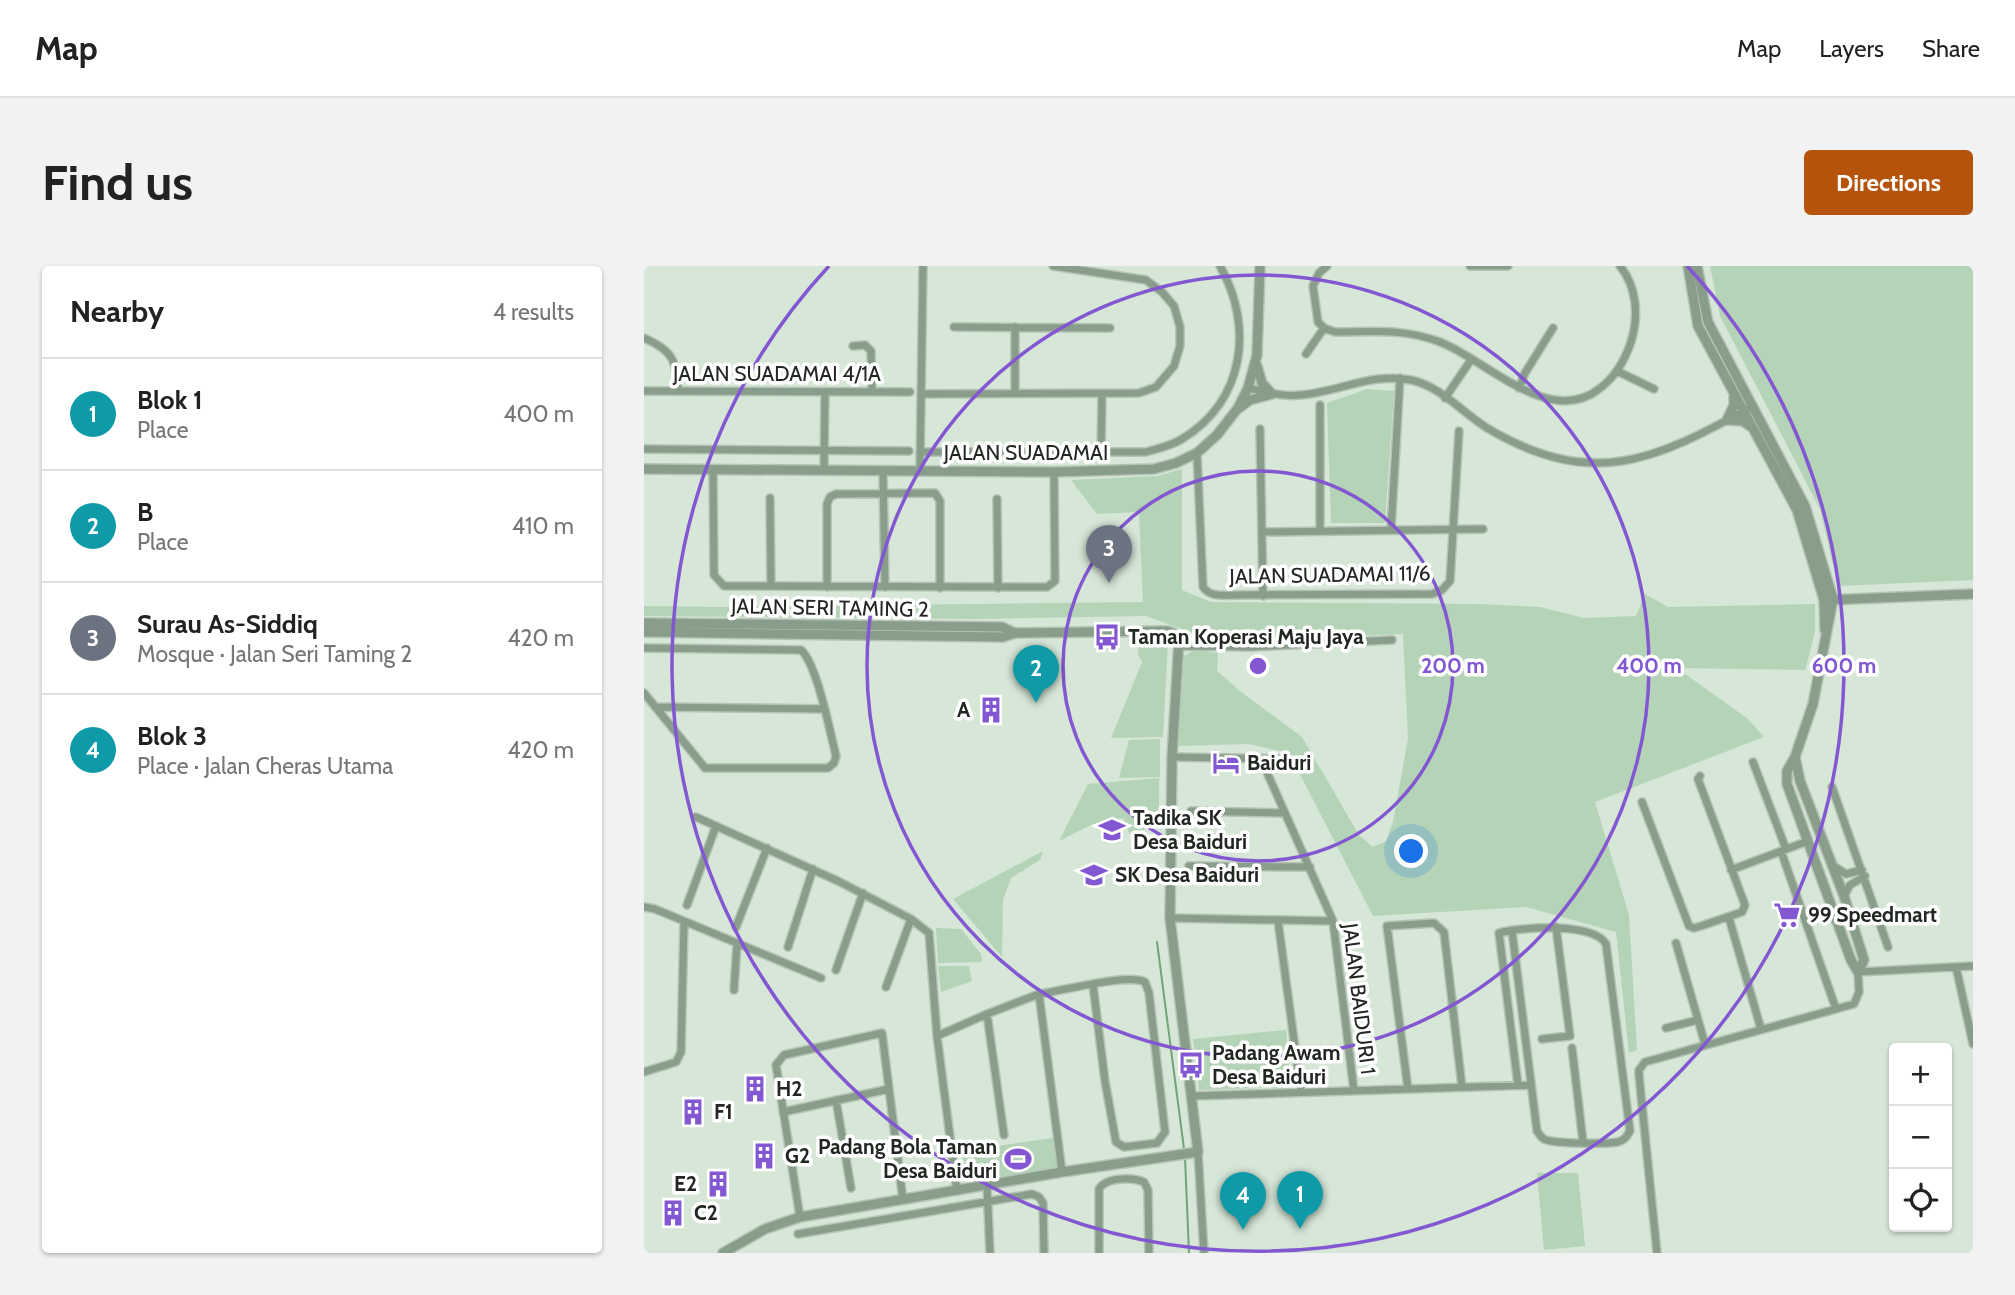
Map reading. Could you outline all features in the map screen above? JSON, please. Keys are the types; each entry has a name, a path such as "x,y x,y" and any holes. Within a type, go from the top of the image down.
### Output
{"street":[{"path":"920,470 923,266"},
{"path":"921,394 1139,393 1156,387 1174,366 1180,346 1180,327 1169,299 1146,280 1081,268 1053,266"},
{"path":"920,452 1146,452 1170,445 1192,432 1219,403 1231,383 1239,358 1241,331 1237,303 1220,266"},
{"name":"JALAN SUADAMAI","path":"644,469 1054,472 1154,469 1176,463 1197,453 1217,435 1238,408 1248,387 1256,363 1260,330 1260,266"},
{"path":"1327,266 1319,273 1312,286 1318,322 1324,328 1335,332 1406,332 1458,349 1471,360 1520,388 1555,401 1572,400 1592,394 1617,372 1631,341 1636,312 1630,282 1619,266"},
{"path":"1470,266 1508,266"},
{"path":"1688,266 1698,326 1734,394 1747,409 1752,427 1797,510 1829,600"},
{"path":"1657,1253 1639,1075 1641,1066 1650,1059 1704,1040 1853,1004 1859,992 1858,972 1851,960 1787,784 1787,771 1795,757 1814,704 1830,620 1829,600 1805,506 1747,409 1709,322 1697,266"},
{"path":"954,327 1110,328"},
{"path":"1015,327 1015,393"},
{"path":"1306,354 1324,328"},
{"path":"1520,388 1530,363 1553,328"},
{"path":"644,338 662,347 675,361 678,391"},
{"path":"853,346 864,345 872,351 872,392"},
{"path":"1445,398 1471,360"},
{"path":"1256,363 1262,383 1272,394"},
{"path":"1617,372 1654,389"},
{"path":"1391,530 1400,379"},
{"path":"1248,387 1272,394 1301,396 1368,380 1413,380 1507,440 1574,462 1621,463 1644,457 1695,438 1747,409"},
{"name":"JALAN SUADAMAI 4/1A","path":"644,391 910,392"},
{"path":"824,470 825,391"},
{"path":"1101,453 1102,394"},
{"path":"1238,408 1272,394"},
{"path":"1727,420 1734,405 1734,394"},
{"path":"1320,405 1321,531"},
{"path":"1727,420 1743,421 1752,427"},
{"path":"1259,429 1263,596"},
{"path":"1454,529 1460,431"},
{"path":"644,449 909,451"},
{"name":"JALAN SUADAMAI 11/6","path":"1197,453 1203,587 1207,593 1213,595 1432,594 1442,590 1450,581 1454,529"},
{"path":"713,469 714,575 724,586 827,587 1047,587 1055,581 1054,472"},
{"path":"883,471 885,587"},
{"path":"827,587 827,504 830,497 836,494 884,492 935,494 940,501 940,587"},
{"path":"770,498 771,586"},
{"path":"997,499 998,587"},
{"path":"1262,532 1483,529"},
{"path":"1829,600 1973,594"},
{"name":"JALAN SERI TAMING 2","path":"644,623 1002,627 1015,633"},
{"name":"JALAN SERI TAMING 2","path":"644,632 1003,637 1015,633 1167,631 1177,636 1179,646"},
{"path":"1204,1253 1193,1096 1170,918 1172,757 1179,646 1392,640"},
{"path":"644,648 801,650 808,656 824,709 835,756 834,763 828,768 705,768 644,693"},
{"path":"655,707 824,709"},
{"path":"1172,757 1285,759"},
{"path":"1795,757 1800,781 1844,896 1864,960 1858,972"},
{"name":"JALAN BAIDURI 1","path":"1261,759 1333,921 1354,1091"},
{"path":"1753,762 1836,1009"},
{"path":"1642,802 1689,926 1694,928 1729,918 1742,912 1745,905 1698,779 1700,776"},
{"path":"1832,787 1888,947"},
{"path":"1191,811 1285,813"},
{"path":"696,817 863,893 911,919 929,933 937,1037 957,1191"},
{"path":"687,905 716,827"},
{"path":"1731,870 1808,841"},
{"path":"736,927 767,848"},
{"path":"1832,864 1846,874 1863,873"},
{"path":"1189,866 1310,867"},
{"path":"788,947 813,869"},
{"path":"1844,896 1850,885 1863,873"},
{"path":"836,970 863,893"},
{"path":"644,907 655,909 821,978"},
{"path":"1170,918 1333,921"},
{"path":"1729,918 1760,1025"},
{"path":"886,987 911,919"},
{"path":"1278,921 1301,1093"},
{"path":"644,1072 676,1062 681,1052 684,922"},
{"path":"1408,1089 1387,926 1434,923 1444,932 1462,1087"},
{"path":"1512,931 1537,1131 1543,1139 1550,1141 1621,1142 1630,1131 1606,944 1599,936 1556,927 1512,931 1499,933 1518,1085"},
{"path":"1542,1039 1570,1036 1556,927"},
{"path":"1676,943 1704,1040"},
{"path":"734,990 737,944"},
{"path":"1858,972 1973,966"},
{"path":"1956,967 1973,1044"},
{"path":"937,1037 1039,994 1093,985 1137,978 1145,982 1149,993 1165,1132 1157,1143 1124,1147 1116,1142 1093,985"},
{"path":"1039,994 1062,1172"},
{"path":"987,1014 1004,1135"},
{"path":"1666,1028 1698,1020"},
{"path":"800,1217 776,1065 784,1055 882,1033 904,1200"},
{"path":"1572,1048 1583,1142"},
{"path":"1193,1096 1531,1085"},
{"path":"783,1112 889,1089"},
{"path":"836,1100 850,1188"},
{"path":"723,1253 765,1229 800,1217 1062,1172 1198,1152"},
{"path":"1100,1253 1098,1198 1101,1184 1107,1181 1137,1179 1144,1182 1148,1190 1149,1253"},
{"path":"987,1186 990,1253"},
{"path":"798,1234 1032,1194 1044,1203 1044,1253"}],"green space":[{"path":"1710,266 1973,266 1973,580 1838,586 1820,509 1720,316"},
{"path":"1367,389 1394,391 1385,523 1331,523 1327,403"},
{"path":"1182,469 1182,590 1211,602 1479,604 1540,607 1584,618 1636,616 1645,594 1668,607 1815,604 1815,632 1805,670 1677,668 1748,719 1764,737 1595,802 1629,915 1637,1050 1629,1053 1616,932 1526,907 1373,916 1289,753 1248,744 1178,746 1184,656 1195,650 1218,653 1217,671 1302,737 1359,835 1373,847 1386,841 1393,822 1408,739 1403,634 1215,641 1146,616 970,619 644,616 644,606 1143,602 1139,512 1097,514 1071,480 1157,476"},
{"path":"1152,639 1168,641 1163,737 1111,738 1142,662 1138,654 1139,645"},
{"path":"1160,739 1160,777 1119,778 1129,740"},
{"path":"1159,778 1159,812 1142,814 1144,830 1129,833 1123,818 1091,825 1059,841 1088,784"},
{"path":"1043,851 1040,860 1011,878 1003,900 1002,957 953,899"},
{"path":"936,928 961,929 981,954 982,962 938,963"},
{"path":"938,966 969,966 972,981 941,992"},
{"path":"1286,1030 1291,1087 1199,1090 1193,1039"},
{"name":"Padang Bola Taman Desa Baiduri","path":"1053,1138 1057,1168 984,1179 981,1166 982,1177 965,1180 962,1151"},
{"path":"1537,1173 1578,1173 1585,1246 1544,1250"}],"waterway":[{"path":"1157,942 1184,1149"},
{"path":"1185,1158 1189,1253"}],"place":[{"name":"Surau As-Siddiq","path":"1109,583"},
{"name":"Taman Koperasi Maju Jaya","path":"1107,637"},
{"name":"B","path":"1036,703"},
{"name":"A","path":"991,710"},
{"name":"Baiduri","path":"1226,763"},
{"name":"Tadika SK Desa Baiduri","path":"1112,830"},
{"name":"SK Desa Baiduri","path":"1094,875"},
{"name":"99 Speedmart","path":"1787,915"},
{"name":"Padang Awam Desa Baiduri","path":"1191,1065"},
{"name":"H2","path":"755,1089"},
{"name":"F1","path":"693,1112"},
{"name":"G2","path":"764,1156"},
{"name":"Padang Bola Taman Desa Baiduri","path":"1018,1159"},
{"name":"E2","path":"718,1184"},
{"name":"C2","path":"673,1213"},
{"name":"Blok 1","path":"1300,1229"},
{"name":"Blok 3","path":"1243,1230"}]}
